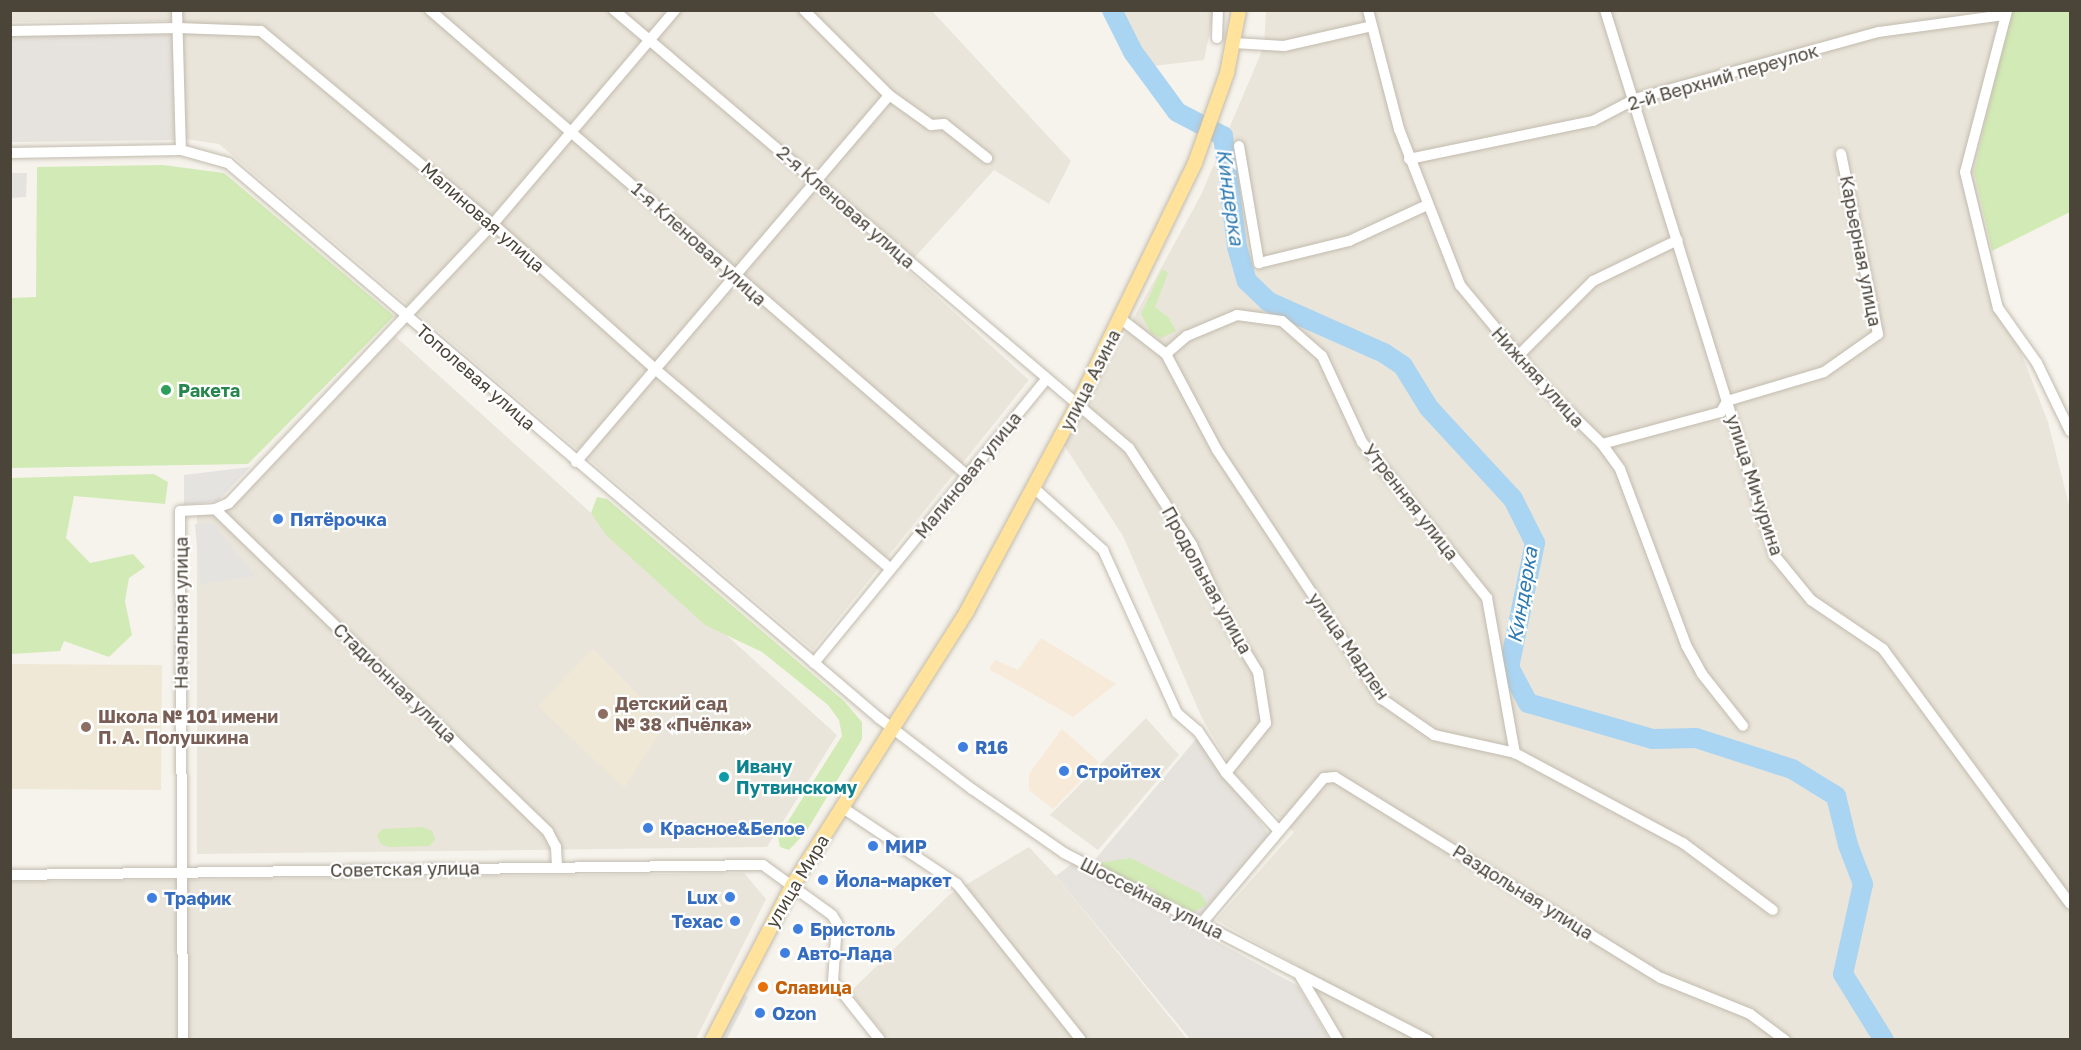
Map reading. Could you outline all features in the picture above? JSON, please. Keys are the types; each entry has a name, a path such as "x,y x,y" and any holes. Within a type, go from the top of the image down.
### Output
{"main road":[{"name":"улица Азина","path":"893,729 968,611 1121,319 1195,163 1227,73 1239,10"},
{"name":"улица Мира","path":"712,1040 792,886 893,729"}],"street":[{"path":"177,10 181,150"},
{"name":"1-я Кленовая улица","path":"430,10 573,131 734,276 968,476"},
{"name":"2-я Кленовая улица","path":"614,10 816,180 1045,381 1078,404"},
{"path":"215,509 229,503 493,224 675,10"},
{"path":"804,10 889,95 931,125 944,124 987,158"},
{"path":"1217,38 1218,10"},
{"name":"Нижняя улица","path":"1368,10 1409,159 1425,206 1460,285 1518,356 1602,444 1620,469 1686,645 1702,674 1743,726"},
{"name":"улица Мичурина","path":"1605,10 1635,99 1775,556 1811,600 1883,649 2070,904"},
{"path":"2007,13 1965,172 1998,308 2037,363 2070,431"},
{"name":"2-й Верхний переулок","path":"1409,159 1593,121 1635,99 1879,32 2007,13"},
{"path":"1234,43 1284,46 1372,26"},
{"name":"Малиновая улица","path":"10,31 178,28 261,32 493,224 655,369 891,569"},
{"path":"576,462 889,95"},
{"path":"1239,146 1259,262 1349,241 1425,206"},
{"name":"Тополевая улица","path":"10,153 181,150 228,163 576,462 893,729"},
{"name":"Карьерная улица","path":"1602,444 1721,412 1727,401 1824,372 1878,334 1841,154"},
{"path":"1518,356 1593,281 1678,240"},
{"name":"Утренняя улица","path":"1166,354 1186,336 1237,315 1282,321 1322,356 1362,441 1487,598 1515,753"},
{"name":"улица Мадлен","path":"1121,319 1166,354 1217,450 1382,699 1434,735 1515,753 1683,843 1773,910"},
{"name":"Малиновая улица","path":"814,663 1045,381"},
{"name":"Продольная улица","path":"1078,404 1129,448 1192,545 1225,618 1258,672 1266,723 1226,774"},
{"path":"1034,488 1103,550 1177,713 1198,731 1226,774 1278,830"},
{"name":"Начальная улица","path":"183,1040 180,511 215,509"},
{"name":"Стадионная улица","path":"215,509 548,832 556,847 557,866"},
{"name":"Шоссейная улица","path":"893,729 1064,853 1428,1040"},
{"name":"Раздольная улица","path":"1201,924 1324,778 1335,777 1661,978 1750,1014 1785,1040"},
{"path":"843,808 957,884 1081,1040"},
{"name":"Советская улица","path":"10,875 763,865 832,915 837,923 833,981 880,1040"},
{"path":"1299,974 1338,1040"}],"shaded area":[{"path":"10,11 932,11 1071,161 1049,204 994,170 905,268 1029,380 813,650 219,144 185,139 183,21 11,22"},
{"path":"1119,11 1214,11 1204,60 1153,66"},
{"path":"1266,11 2010,11 1974,172 2002,303 2048,422 2070,509 2070,1039 1342,1039 1298,966 1216,920 1294,832 1236,776 1202,718 1123,536 1064,445 1201,195 1264,46"},
{"path":"173,34 175,140 11,142 10,36"},
{"path":"11,173 27,173 26,197 11,198"},
{"path":"395,336 837,735 767,847 197,854 197,508 236,504"},
{"path":"250,467 218,501 184,505 184,475"},
{"path":"213,523 255,576 200,584 195,524"},
{"path":"1041,638 1116,684 1073,717 989,669 995,660 1018,670"},
{"name":"Детский сад № 38 «Пчёлка»","path":"593,649 666,723 624,788 538,706"},
{"name":"Школа № 101 имени П. А. Полушкина","path":"11,664 162,665 161,790 11,789"},
{"path":"1146,718 1179,755 1098,850 1050,815"},
{"path":"1062,729 1099,762 1053,809 1029,790 1029,774"},
{"path":"1202,732 1269,835 1199,917 1093,862"},
{"path":"1029,847 1056,876 1187,1039 888,1039 850,992 949,895"},
{"path":"1073,863 1298,986 1329,1039 1190,1039 1056,876"},
{"path":"744,873 766,899 696,1039 11,1040 10,882"},
{"path":"740,992 748,997 727,1039 716,1040"}],"green space":[{"path":"2010,10 2070,11 2070,212 1992,251 1974,172"},
{"name":"Ракета","path":"163,165 224,173 394,316 248,464 11,468 11,298 36,297 37,167"},
{"path":"1162,269 1168,273 1155,307 1169,318 1176,331 1161,338 1151,333 1141,314"},
{"path":"154,474 168,482 165,504 74,496 66,538 90,563 133,554 145,567 129,578 125,601 132,635 109,657 64,641 60,651 11,654 11,478"},
{"path":"597,497 607,499 844,701 862,722 862,739 806,832 789,850 780,847 778,837 842,736 839,720 828,705 762,652 705,625 606,535 591,513"},
{"path":"423,827 432,831 435,839 430,846 389,847 381,844 377,836 382,829"},
{"path":"1131,858 1201,894 1207,904 1189,915 1155,894 1153,888 1125,882 1098,863"}],"waterway":[{"name":"Киндерка","path":"1112,10 1133,52 1177,112 1223,136 1237,247 1247,281 1269,302 1384,353 1403,366 1429,408 1513,499 1535,543 1509,667 1528,703 1653,739 1696,738 1792,769 1836,796 1848,845 1863,884 1843,974 1884,1040"}],"place":[{"name":"Ракета","path":"166,390"},
{"name":"Пятёрочка","path":"278,519"},
{"name":"Детский сад № 38 «Пчёлка»","path":"603,714"},
{"name":"Школа № 101 имени П. А. Полушкина","path":"86,727"},
{"name":"R16","path":"963,747"},
{"name":"Стройтех","path":"1064,771"},
{"name":"Ивану Путвинскому","path":"724,777"},
{"name":"Красное&Белое","path":"648,828"},
{"name":"МИР","path":"873,846"},
{"name":"Йола-маркет","path":"823,880"},
{"name":"Lux","path":"730,897"},
{"name":"Трафик","path":"152,898"},
{"name":"Техас","path":"735,921"},
{"name":"Бристоль","path":"798,929"},
{"name":"Авто-Лада","path":"785,953"},
{"name":"Славица","path":"763,987"},
{"name":"Ozon","path":"760,1013"}]}
